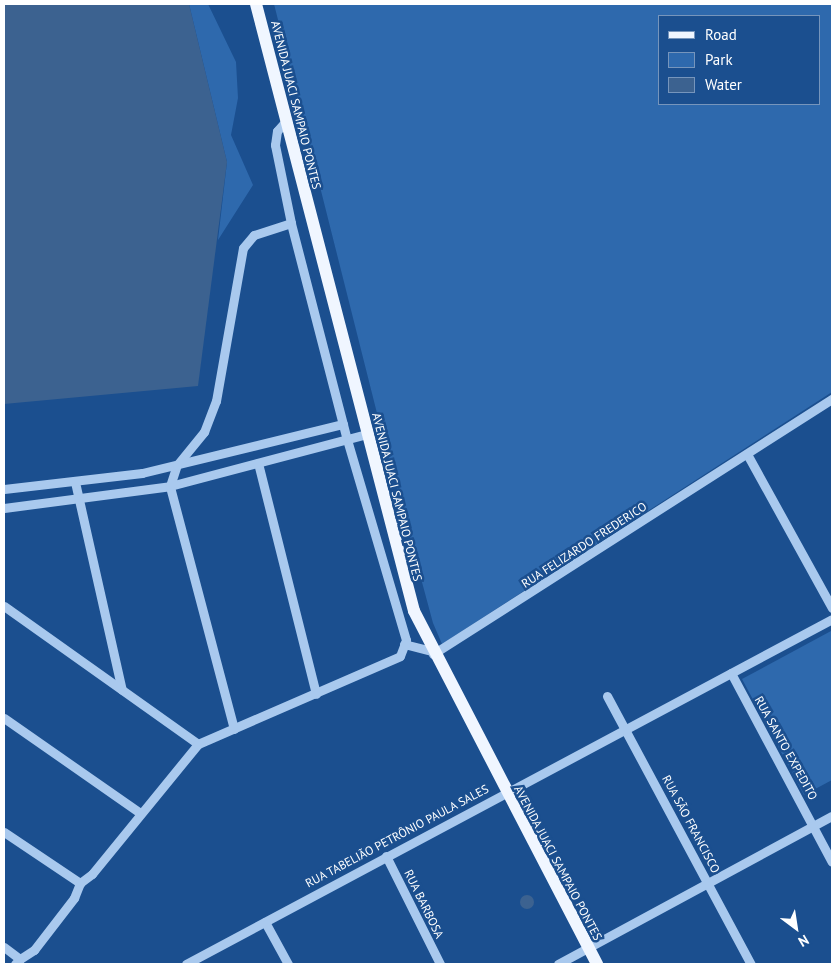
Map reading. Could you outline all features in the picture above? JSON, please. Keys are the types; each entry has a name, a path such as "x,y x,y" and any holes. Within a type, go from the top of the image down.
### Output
{"main road":[{"name":"AVENIDA JUACI SAMPAIO PONTES","path":"256,4 402,576 432,652 597,964"}],"street":[{"path":"4,947 18,961 34,950 57,920 80,883 92,874 198,744 400,656 404,644 347,440 291,223 274,145 277,131 286,121"},
{"path":"234,728 170,486 178,465 204,432 216,401 247,239 291,223"},
{"name":"RUA FELIZARDO FREDERICO","path":"432,652 832,400"},
{"path":"4,489 76,482 178,465 343,424"},
{"path":"4,508 170,486 367,434"},
{"path":"747,454 832,608"},
{"path":"258,463 316,694"},
{"path":"76,482 76,499 122,690"},
{"path":"4,606 198,744"},
{"name":"RUA TABELIÃO PETRÔNIO PAULA SALES","path":"186,964 832,619"},
{"path":"404,644 432,652"},
{"name":"RUA SANTO EXPEDITO","path":"731,674 832,862"},
{"name":"RUA SÃO FRANCISCO","path":"607,696 751,964"},
{"path":"4,718 140,813"},
{"path":"558,964 832,816"},
{"path":"4,832 80,883"},
{"name":"RUA BARBOSA","path":"386,856 440,964"},
{"path":"265,922 288,964"}],"green space":[{"path":"189,4 208,4 236,62 238,98 231,135 253,185 218,240 227,162"},
{"path":"274,4 832,4 832,392 442,644 433,623 385,445"},
{"path":"831,631 832,780 804,795 742,679"}],"water":[{"path":"4,4 189,4 227,162 198,386 4,404"},
{"path":"524,895 530,895 534,902 530,909 524,909 520,905 520,899"}]}
